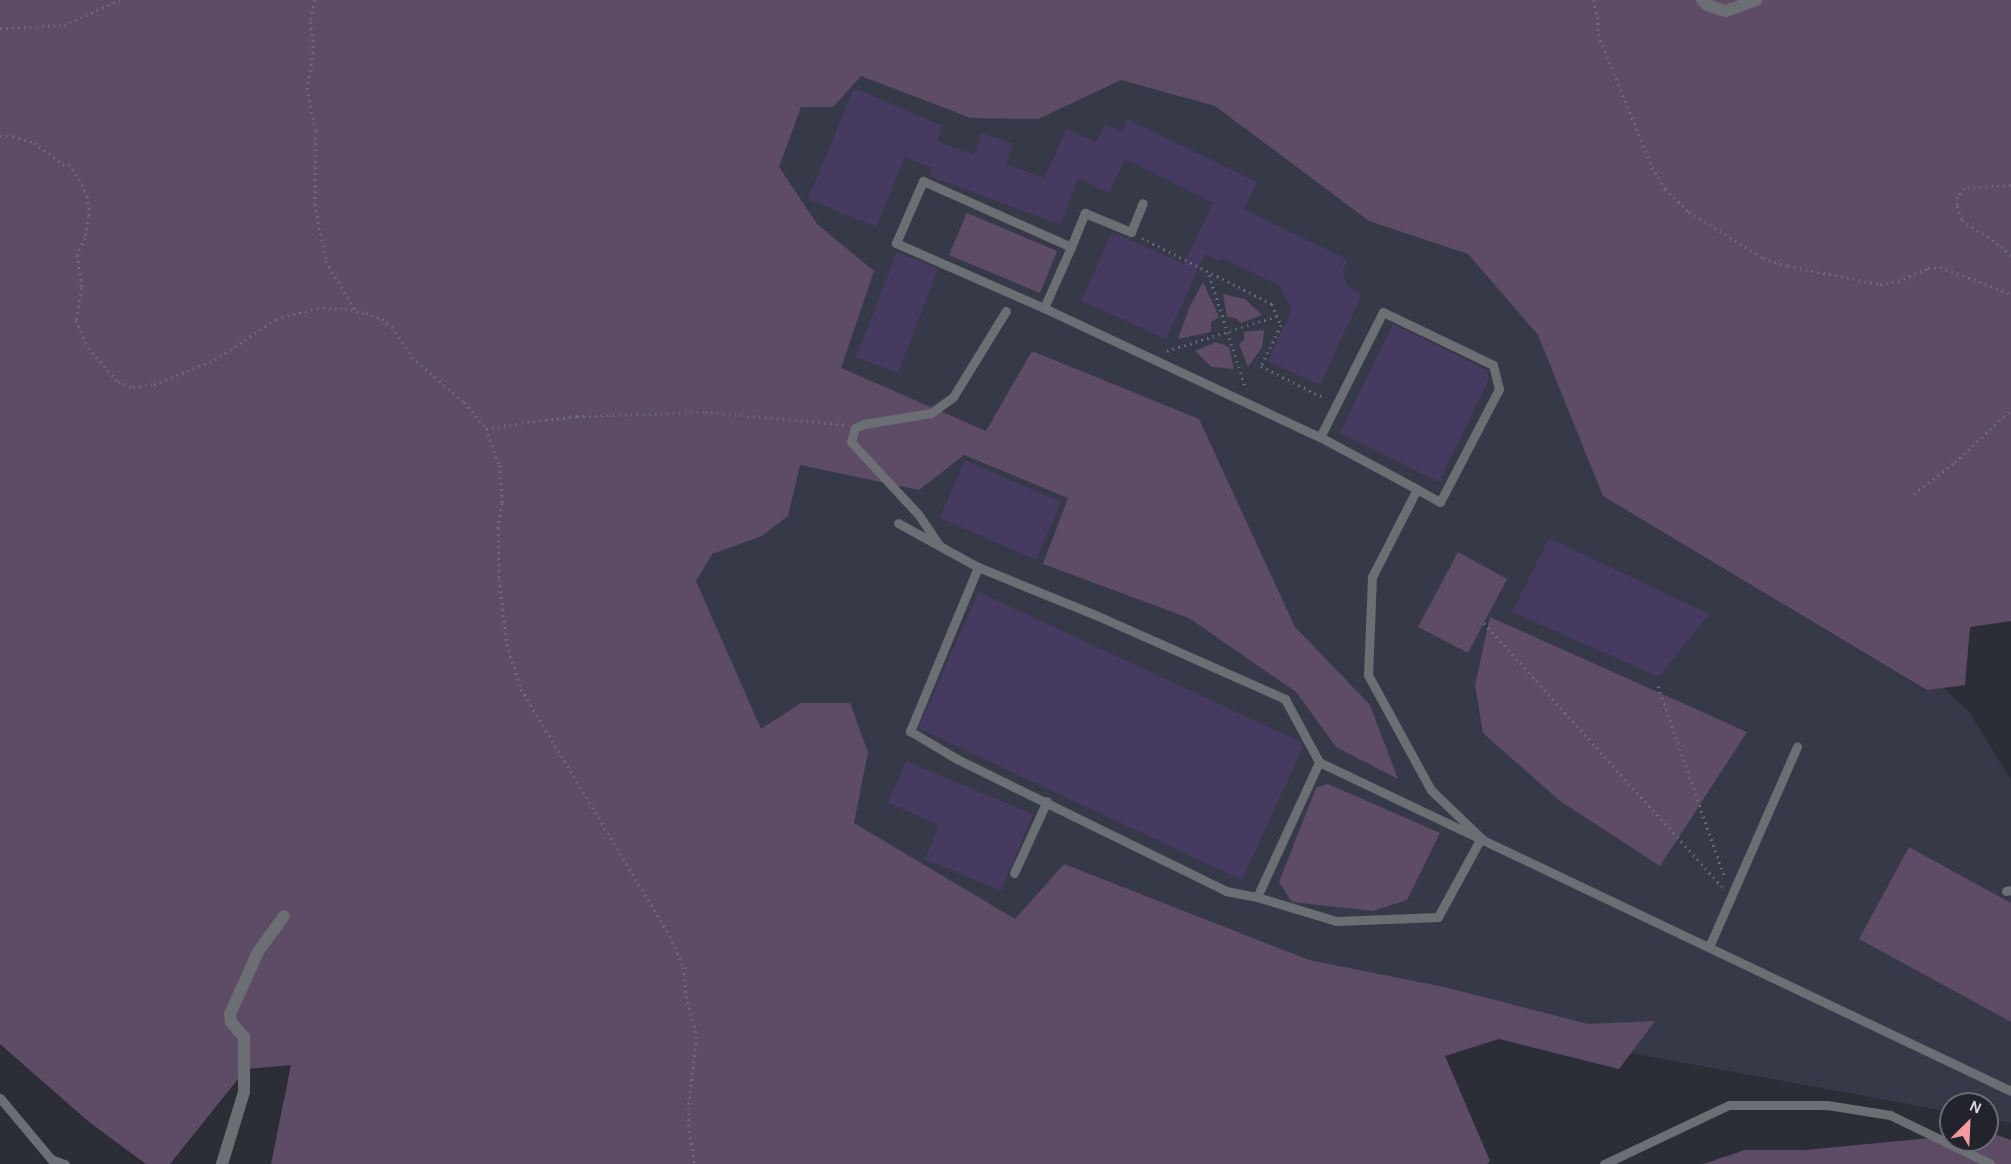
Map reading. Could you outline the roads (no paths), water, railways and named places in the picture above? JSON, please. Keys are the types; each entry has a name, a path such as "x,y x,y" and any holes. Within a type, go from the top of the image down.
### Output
{"street":[{"path":"1702,0 1707,5 1726,11 1756,0"},
{"path":"222,1164 243,1092 244,1037 231,1022 230,1014 258,952 284,916"}],"lane":[{"path":"1071,247 923,182 896,243 1044,308 1320,437 1440,502 1499,389 1493,365 1383,312 1320,437"},
{"path":"1044,308 1085,213 1131,232 1143,203"},
{"path":"940,547 918,514 852,442 855,428 864,424 931,413 953,397 1006,311"},
{"path":"1417,489 1372,577 1368,675 1431,790 1481,838"},
{"path":"898,523 978,567 1098,616 1286,699 1319,762 2011,1091"},
{"path":"978,567 910,731 957,759 1047,801 1226,891 1257,897 1336,921 1438,917 1481,838"},
{"path":"1709,947 1797,747"},
{"path":"1257,897 1319,762"},
{"path":"1014,873 1047,801"},
{"path":"0,1098 51,1159 64,1164"},
{"path":"1604,1164 1730,1105 1827,1105 1890,1115 1991,1164"}]}
